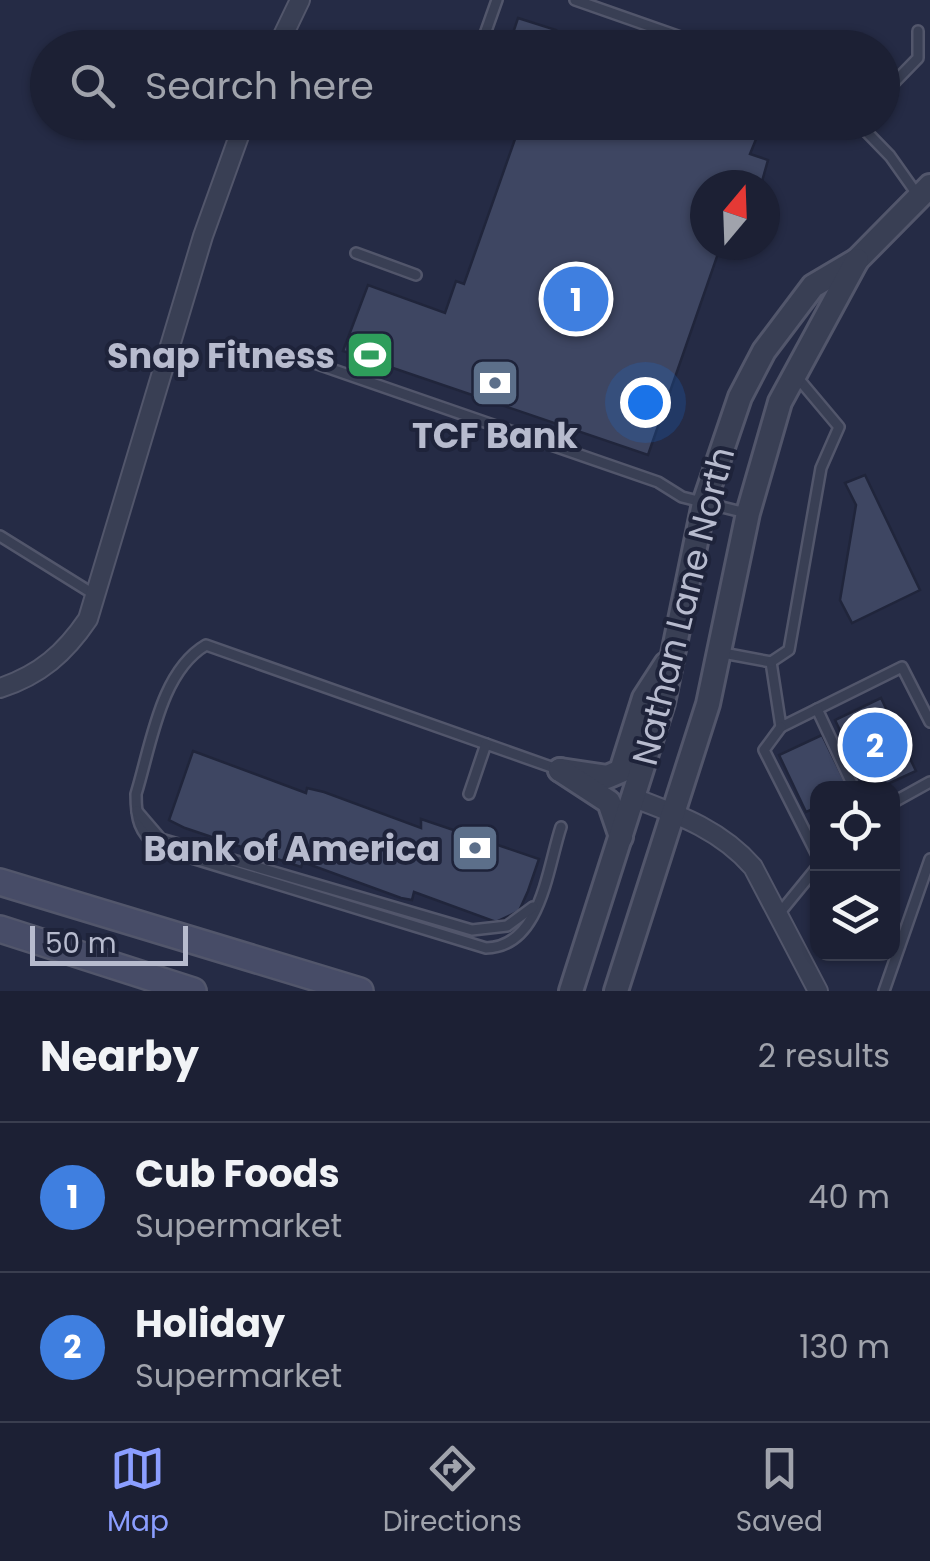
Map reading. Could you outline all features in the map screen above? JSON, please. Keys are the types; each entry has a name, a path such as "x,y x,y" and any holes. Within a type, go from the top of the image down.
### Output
{"main road":[{"path":"0,882 360,991"},
{"path":"0,929 193,991"}],"street":[{"path":"286,30 300,0"},
{"path":"0,688 24,680 71,643 97,596 203,236 238,140"},
{"name":"Nathan Lane North","path":"571,991 634,798 678,646 704,503 740,397 764,351 813,286 858,260 924,191"},
{"name":"Nathan Lane North","path":"616,991 676,814 720,653 748,514 780,402 858,260"},
{"path":"560,770 607,777 622,771 644,698 678,646"},
{"path":"560,770 609,802 621,837"},
{"path":"634,798 719,834 738,850 753,867 818,991"}],"lane":[{"path":"486,30 497,0"},
{"path":"576,0 661,30"},
{"path":"900,76 918,58 918,30"},
{"path":"876,140 924,191"},
{"path":"356,253 416,275"},
{"path":"316,364 658,482 682,497 748,514"},
{"path":"720,653 771,662 790,650 821,468 840,426 794,373"},
{"path":"0,536 97,596"},
{"path":"560,770 206,646 186,657 174,676 136,794 136,809 145,838 159,848 486,948 498,948 524,933 561,827"},
{"path":"771,662 781,727"},
{"path":"810,842 764,750 781,727 902,668 930,722"},
{"path":"817,709 851,781"},
{"path":"469,794 486,744"},
{"path":"900,799 930,782"},
{"path":"136,809 161,838 472,930 507,926 536,904"},
{"path":"884,991 930,860"},
{"path":"776,917 814,871"}],"building":[{"path":"518,18 556,30 514,30"},
{"path":"515,140 756,140 750,154 768,160 765,170 690,170 690,260 716,260 648,455 343,351 368,285 445,313 456,281 464,284"},
{"path":"865,475 920,590 852,623 840,600 856,505 845,483"},
{"path":"881,698 916,771 894,781 865,781 835,720"},
{"path":"822,735 845,781 810,781 810,810 806,812 779,755"},
{"path":"193,751 306,793 307,788 324,792 421,828 421,819 539,859 519,911 496,922 414,892 412,900 401,898 303,862 301,867 185,828 169,820"}],"place":[{"name":"Cub Foods","path":"576,299"},
{"name":"Snap Fitness","path":"370,355"},
{"name":"TCF Bank","path":"495,383"},
{"name":"Holiday","path":"875,745"},
{"name":"Bank of America","path":"475,848"}]}
